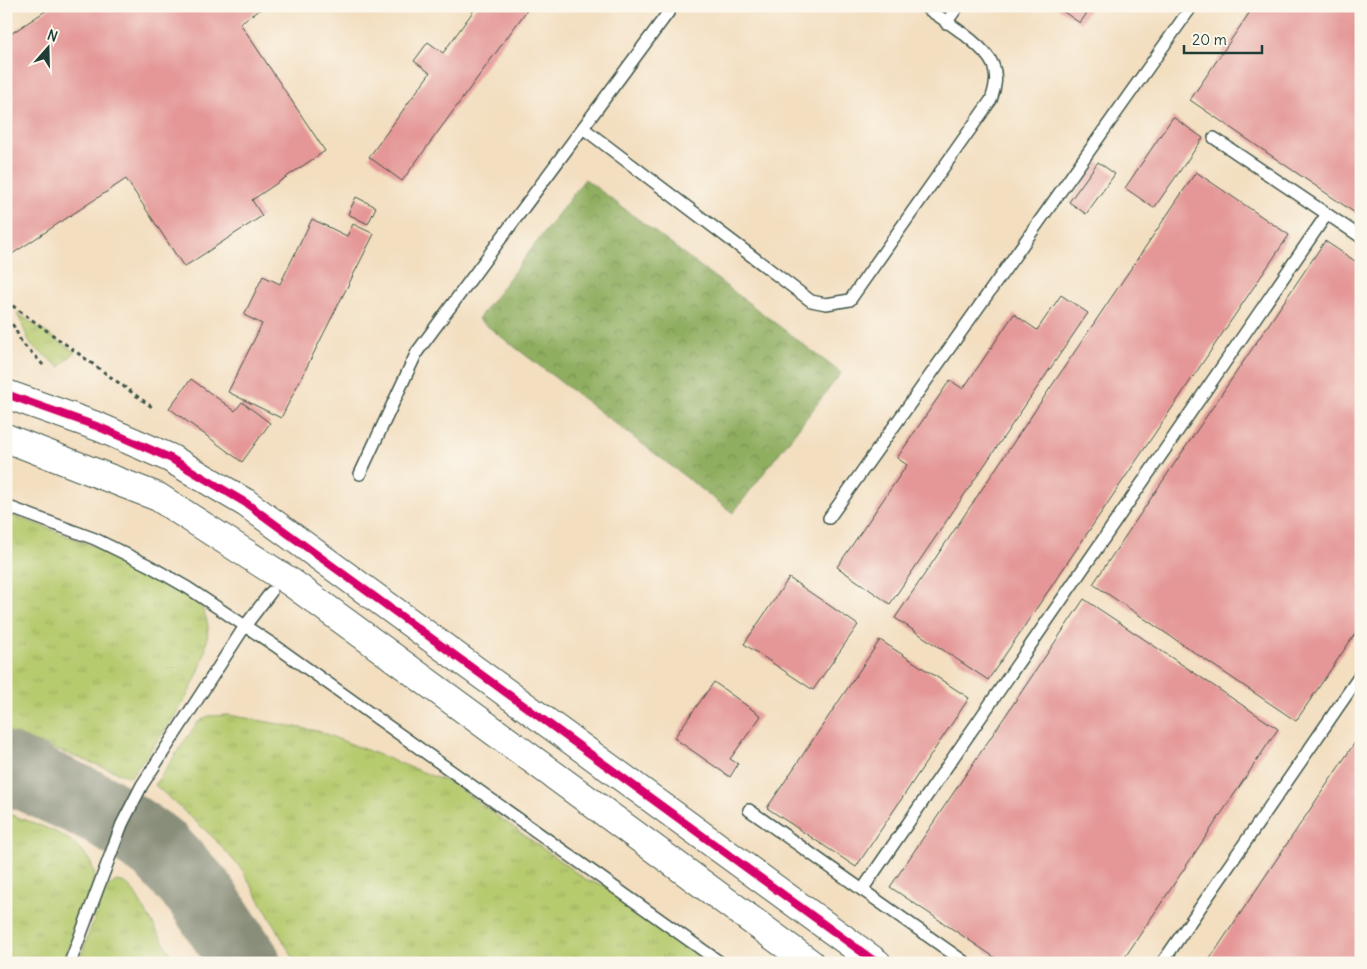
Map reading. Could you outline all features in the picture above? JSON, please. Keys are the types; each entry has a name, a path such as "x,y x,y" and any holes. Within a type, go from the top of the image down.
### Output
{"street":[{"path":"6,394 99,427 170,458 246,503 877,963"},
{"path":"6,438 158,497 215,532 292,583 810,963"}],"lane":[{"path":"360,474 417,352 673,6"},
{"path":"583,128 811,301 826,304 850,300 991,100 996,82 993,66 983,51 924,6"},
{"path":"946,23 958,6"},
{"path":"829,518 1192,6"},
{"path":"1214,138 1361,236"},
{"path":"862,890 1327,214"},
{"path":"6,506 95,539 148,565 245,626 720,963"},
{"path":"70,963 126,816 158,759 245,626 271,592"},
{"path":"1162,963 1361,674"},
{"path":"749,810 966,963"}],"path":[{"path":"6,302 152,407"},
{"path":"6,319 15,326 22,342 38,356 44,368"}],"green space":[{"path":"585,179 841,373 733,513 478,319"},
{"path":"17,313 75,352 60,367 31,345"},
{"path":"6,513 88,544 128,562 193,597 204,613 208,628 206,648 200,669 168,726 130,777 6,731"},
{"path":"229,715 318,731 453,784 588,881 604,885 713,963 296,963 243,871 214,838 155,785 197,723 208,716"},
{"path":"6,813 61,835 83,852 91,864 95,877 63,963 6,963"},
{"path":"117,881 125,883 134,892 176,963 78,963 104,893 109,886"}],"building":[{"path":"53,6 261,6 262,8 240,23 325,151 252,200 262,216 184,267 126,179 6,258 6,37"},
{"path":"477,6 530,6 402,181 369,157 430,73 414,61 428,42 443,53"},
{"path":"1055,6 1092,6 1080,23"},
{"path":"1254,6 1361,6 1361,217 1190,100"},
{"path":"1173,117 1203,138 1154,208 1125,188"},
{"path":"1098,162 1115,174 1086,214 1069,202"},
{"path":"1196,172 1289,235 988,680 895,618"},
{"path":"356,197 376,207 368,224 348,214"},
{"path":"312,219 347,236 353,224 374,234 281,418 228,392 262,324 244,315 263,276 280,284"},
{"path":"1325,241 1361,265 1361,625 1296,721 1093,584"},
{"path":"1061,295 1088,313 890,604 837,567 907,465 897,458 950,380 963,389 1014,314 1037,330"},
{"path":"191,379 235,411 242,402 270,423 242,462 169,408"},
{"path":"789,578 858,625 813,690 744,644"},
{"path":"1084,599 1278,729 1121,963 1003,963 890,887"},
{"path":"880,640 969,698 856,867 767,808"},
{"path":"714,682 761,716 730,759 738,764 730,777 674,738"},
{"path":"1358,738 1361,739 1361,963 1207,963"}],"taxiway":[{"path":"6,767 101,810 158,848 198,891 246,963"}],"cycle path":[{"path":"6,394 99,427 170,458 246,503 877,963"}]}
